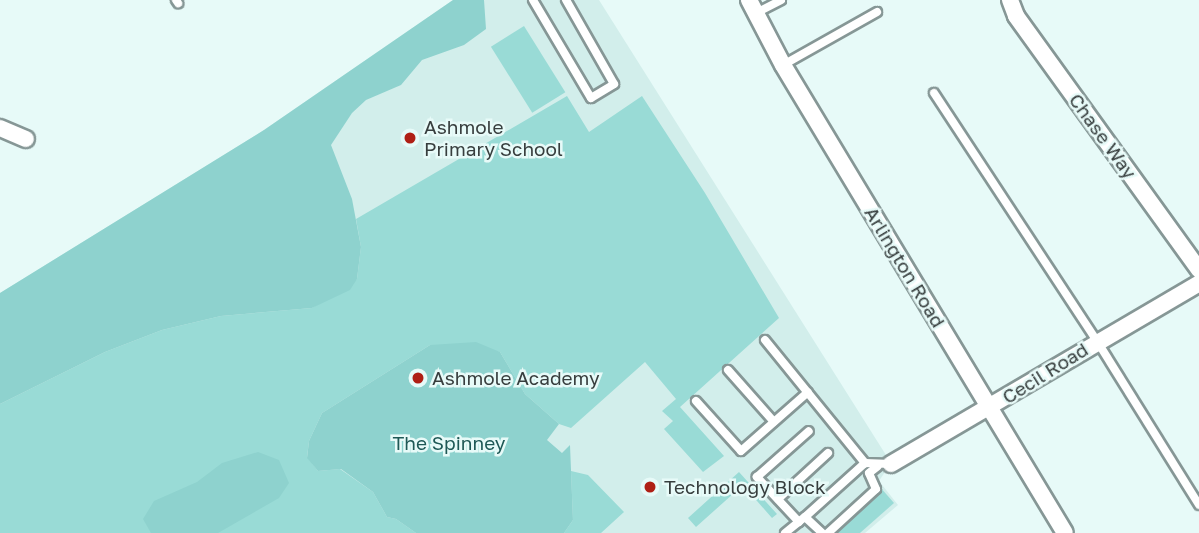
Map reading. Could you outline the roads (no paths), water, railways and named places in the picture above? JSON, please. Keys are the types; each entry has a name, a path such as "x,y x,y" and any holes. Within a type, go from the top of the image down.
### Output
{"street":[{"name":"Chase Way","path":"1010,0 1016,16 1199,270"},
{"name":"Arlington Road","path":"752,6 783,65 1065,533"},
{"path":"0,128 26,139"},
{"name":"Cecil Road","path":"884,465 990,407 1097,341 1199,283"}],"lane":[{"path":"533,0 591,99 614,84 566,0"},
{"path":"752,6 781,0"},
{"path":"783,65 877,12"},
{"path":"934,93 1097,341 1199,505"},
{"path":"765,340 865,463 884,465"},
{"path":"728,370 774,422"},
{"path":"696,401 741,450 808,392"},
{"path":"809,431 757,477 778,499 822,533"},
{"path":"778,499 828,453"},
{"path":"785,533 865,463"},
{"path":"828,533 876,489 869,473 884,465"}],"place":[{"name":"Ashmole Primary School","path":"410,138"},
{"name":"Ashmole Academy","path":"418,378"},
{"name":"Technology Block","path":"650,487"}],"park label":[{"name":"The Spinney","path":"449,443"}]}
